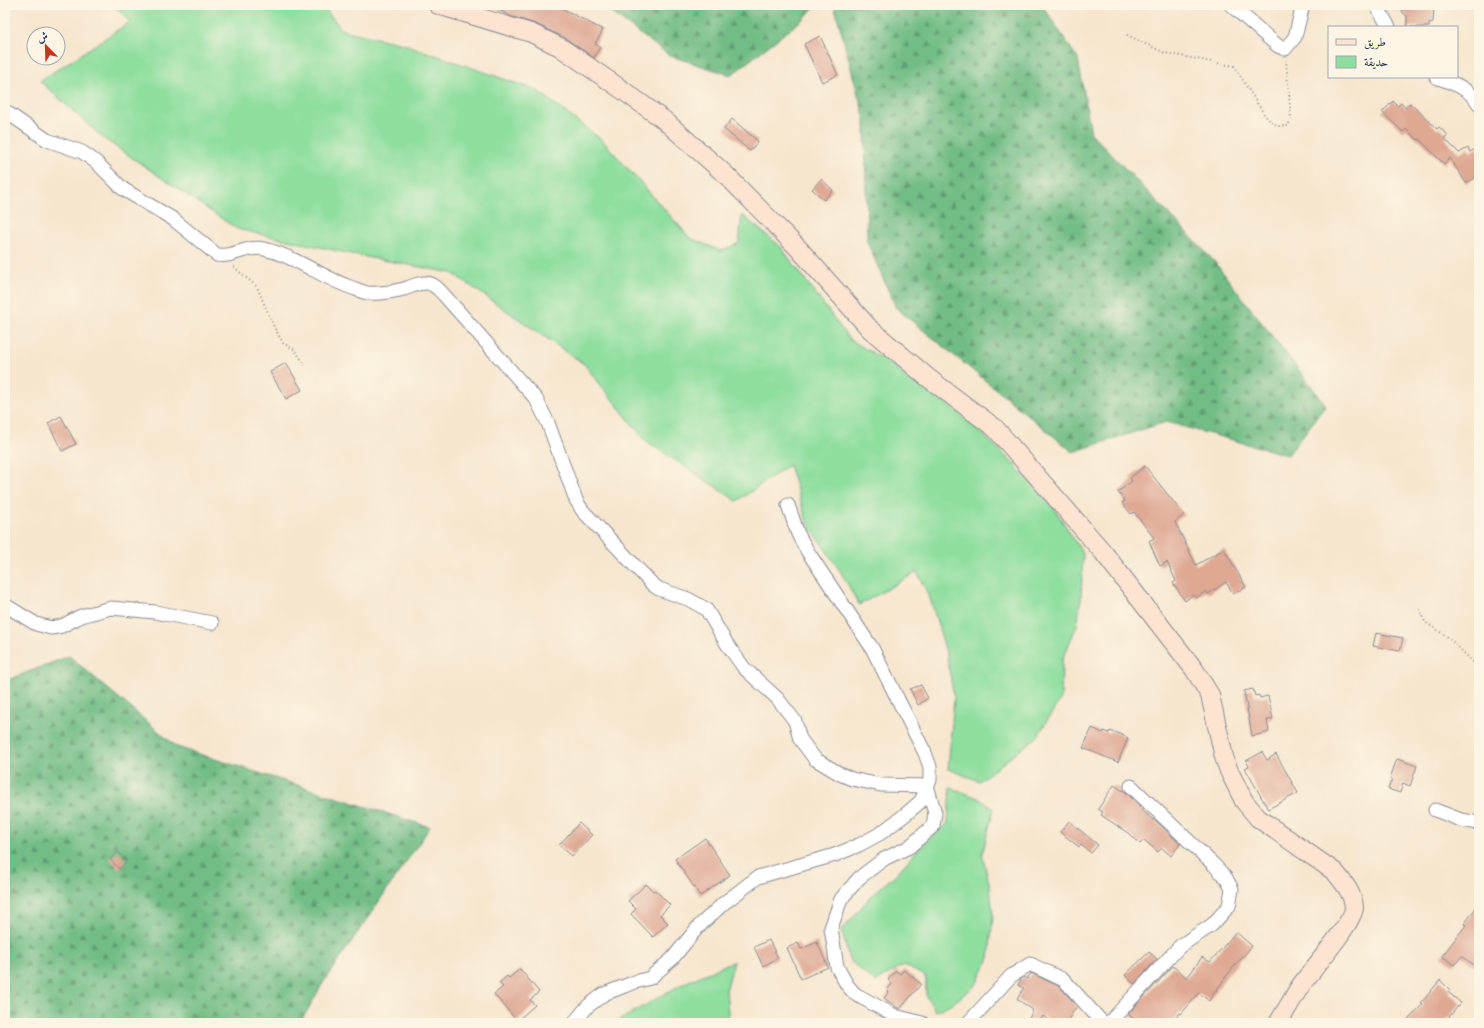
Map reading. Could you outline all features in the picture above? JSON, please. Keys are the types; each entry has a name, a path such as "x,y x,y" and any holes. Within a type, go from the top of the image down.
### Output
{"main road":[{"path":"438,5 531,33 560,47 664,120 726,175 798,248 870,329 927,376 971,408 995,428 1103,552 1194,669 1210,695 1224,757 1229,772 1244,801 1258,818 1335,872 1350,893 1354,908 1349,922 1300,988 1278,1023"}],"street":[{"path":"1231,5 1278,46 1286,49 1295,37 1303,5"},
{"path":"1376,5 1388,26"},
{"path":"1439,78 1462,86 1476,98 1479,104"},
{"path":"5,111 47,140 82,152 96,162 123,189 173,219 217,255 223,256 244,249 265,249 306,266 335,282 366,292 381,293 426,283 435,286 536,399 548,423 576,500 582,510 653,585 659,589 688,599 706,609 727,644 744,668 777,698 794,721 800,739 815,760 852,779 881,785 928,786"},
{"path":"576,1023 577,1019 588,1006 604,994 650,978 672,959 699,926 724,903 758,877 835,855 859,845 881,833 906,814 921,801 928,786 930,780 930,767 921,746 872,648 808,552 798,534 788,505"},
{"path":"5,605 36,624 51,628 62,626 81,616 111,608 155,612 212,623"},
{"path":"922,1023 895,1016 855,994 847,985 837,967 831,928 841,899 859,878 884,859 909,847 933,826 935,813 928,786"},
{"path":"1109,1023 1180,946 1212,925 1225,911 1229,906 1232,890 1226,878 1214,865 1131,786"},
{"path":"1435,810 1461,820 1479,823"},
{"path":"968,1023 1011,976 1030,964 1064,980 1103,1023"}],"path":[{"path":"1128,35 1165,53 1234,66 1264,114 1271,122 1279,126 1288,126 1291,119 1286,49"},
{"path":"223,256 257,287 274,327 283,343 295,350 305,365"},
{"path":"1420,609 1425,622 1449,638 1475,664 1479,681"}],"green space":[{"path":"114,5 322,5 342,30 407,45 538,91 603,141 690,238 721,251 739,243 742,215 780,246 850,340 885,360 947,402 1004,454 1053,506 1083,554 1081,599 1077,625 1062,661 1061,698 1037,737 979,781 948,769 954,698 947,656 931,601 917,572 859,605 842,574 807,522 789,465 737,501 645,440 584,364 452,273 361,256 237,229 103,138 40,81 63,66 66,66 66,64 130,22"},
{"path":"601,5 816,5 803,19 731,75 670,56"},
{"path":"834,5 1042,5 1078,59 1091,133 1213,260 1326,405 1288,455 1166,422 1073,452 896,308 867,242 865,120"},
{"path":"69,656 177,747 430,827 323,983 300,1023 5,1023 5,681"},
{"path":"950,787 978,798 994,809 982,854 990,887 993,915 989,958 976,985 953,1003 935,1011 926,995 926,977 904,965 875,982 849,960 842,930 871,896 895,875 923,844 948,823"},
{"path":"734,961 726,991 729,1023 620,1023 620,1020 678,986"}],"building":[{"path":"490,5 556,5 603,30 595,44 600,47 594,58 565,38 536,24 510,16"},
{"path":"1402,5 1434,5 1433,22 1429,24 1429,26 1407,26 1407,16 1402,12"},
{"path":"820,36 838,75 822,82 804,44"},
{"path":"1393,101 1398,106 1401,103 1405,108 1410,103 1437,129 1439,127 1448,135 1444,138 1459,153 1468,148 1470,152 1479,147 1479,175 1466,183 1450,158 1444,164 1419,139 1418,140 1406,129 1403,132 1382,112"},
{"path":"732,119 758,141 750,151 724,129"},
{"path":"821,179 833,190 824,200 812,189"},
{"path":"286,363 302,390 286,399 270,372"},
{"path":"61,416 76,444 62,451 48,423"},
{"path":"1145,466 1184,515 1175,522 1196,565 1224,549 1246,587 1233,594 1226,582 1208,594 1206,591 1196,598 1193,595 1185,601 1173,583 1176,581 1167,562 1160,566 1149,541 1154,538 1134,512 1131,514 1122,503 1125,501 1118,492 1132,481 1130,478"},
{"path":"1376,633 1403,638 1400,651 1373,646"},
{"path":"921,685 928,698 918,705 910,689"},
{"path":"1253,689 1255,696 1259,695 1260,698 1268,696 1273,719 1267,720 1269,732 1252,736 1244,691"},
{"path":"1092,728 1103,733 1104,731 1109,733 1110,731 1115,732 1128,738 1118,762 1083,748"},
{"path":"1262,752 1267,760 1276,754 1298,793 1268,809 1245,768 1249,766 1246,761"},
{"path":"1397,759 1417,766 1410,786 1403,783 1400,793 1388,789 1392,779 1390,778"},
{"path":"1114,785 1128,794 1140,806 1139,807 1180,844 1171,856 1162,848 1158,852 1144,840 1140,844 1128,833 1101,815 1103,812 1098,809"},
{"path":"1069,821 1098,845 1091,853 1081,845 1079,847 1060,832"},
{"path":"579,823 592,835 572,856 559,845"},
{"path":"705,838 730,875 700,896 675,859"},
{"path":"118,852 127,861 119,869 110,859"},
{"path":"646,884 653,891 655,890 670,905 660,915 668,923 653,937 631,914 636,909 628,901"},
{"path":"1479,904 1479,969 1462,956 1454,965 1442,956 1466,925 1464,924"},
{"path":"1236,932 1252,946 1227,975 1209,1001 1199,993 1171,1023 1139,1023 1128,1014 1173,966 1187,978 1202,957 1210,962"},
{"path":"769,940 778,958 763,966 754,947"},
{"path":"817,942 828,967 801,979 787,948 798,943 801,949"},
{"path":"1149,952 1157,959 1134,984 1125,975"},
{"path":"520,969 539,992 530,1000 535,1005 517,1021 494,994 503,987 499,983 507,976 509,978"},
{"path":"904,970 921,984 900,1009 884,998 889,992 887,990 892,984 888,980 896,971 900,974"},
{"path":"1031,973 1060,987 1077,1006 1066,1023 1054,1023 1043,1016 1039,1023 1027,1023 1033,1010 1017,999 1024,988 1018,985 1021,979 1024,977 1027,979"},
{"path":"1440,980 1450,990 1448,992 1461,1003 1444,1023 1405,1023 1423,1004 1421,1003"}]}
